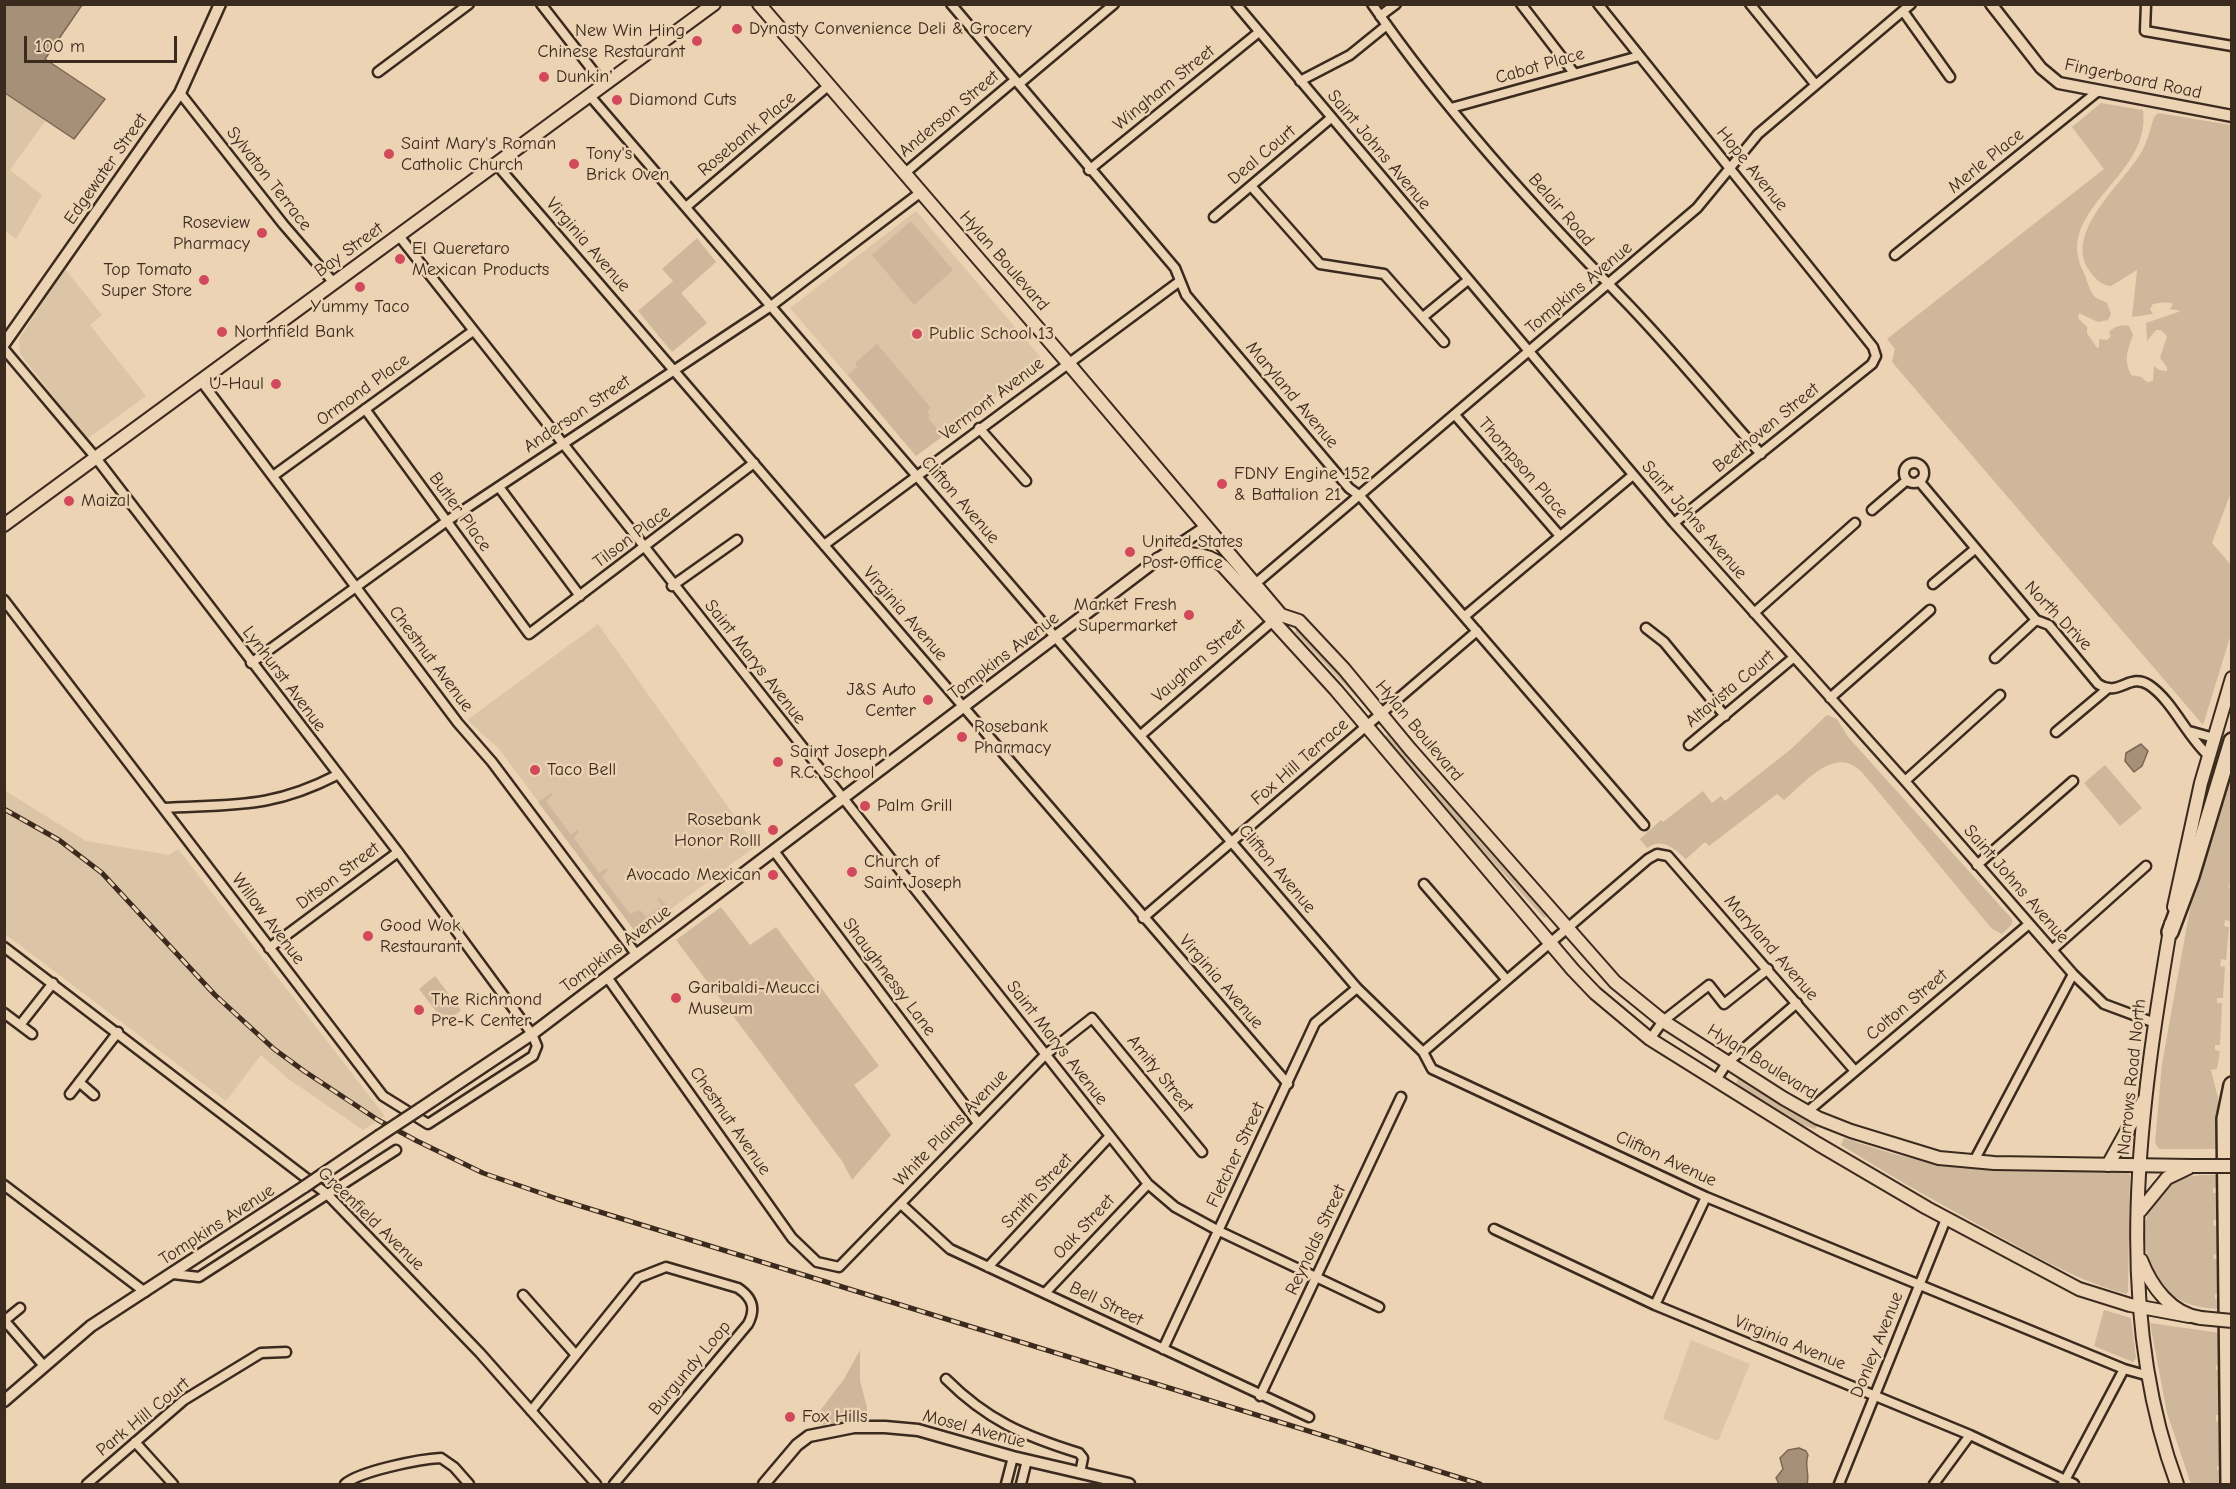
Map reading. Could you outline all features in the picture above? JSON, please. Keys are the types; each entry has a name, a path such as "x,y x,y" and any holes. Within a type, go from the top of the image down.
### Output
{"highway":[{"path":"2170,932 2191,876 2232,741"},
{"path":"2229,1485 2225,1119 2232,1085"}],"main road":[{"name":"Bay Street","path":"4,525 714,4"},
{"name":"Hylan Boulevard","path":"759,4 1255,584 1277,618 1480,864 1595,993 1650,1039 1818,1144 1946,1219 2071,1285 2140,1307 2232,1321"},
{"path":"1158,559 1182,553 1199,554 1218,562 1277,618"},
{"name":"Hylan Boulevard","path":"1277,618 1299,621 1584,950 1621,988 1663,1021 1807,1113 1851,1131 1911,1151 1974,1161 2232,1166"},
{"name":"Narrows Road North","path":"2177,1485 2163,1439 2149,1376 2140,1307 2138,1250 2141,1166 2155,1023 2170,932 2184,858 2209,756 2232,678"},
{"path":"2108,1165 2147,1094"},
{"path":"2139,1212 2167,1178 2192,1166"},
{"path":"2138,1250 2156,1288 2195,1317"}],"street":[{"name":"Edgewater Street","path":"4,344 180,93 220,4"},
{"path":"378,72 469,4"},
{"path":"541,4 604,85"},
{"name":"Maryland Avenue","path":"951,4 1089,170 1175,268 1186,295 1349,488 1360,496 1644,825"},
{"name":"Anderson Street","path":"905,173 1114,4"},
{"name":"Saint Johns Avenue","path":"1236,4 1674,523 1905,781 2073,974 2104,1004 2155,1023"},
{"name":"Belair Road","path":"1372,4 1451,108 1761,454"},
{"path":"1380,16 1396,4"},
{"path":"1521,4 1574,73"},
{"name":"Hope Avenue","path":"1598,4 1873,347 1876,356"},
{"path":"1750,4 1815,84"},
{"name":"Tompkins Avenue","path":"1255,584 1609,286 1697,208 1758,134 1911,4"},
{"name":"Fingerboard Road","path":"1991,4 2050,77 2060,83 2097,92 2232,116"},
{"path":"2146,4 2145,31 2232,46"},
{"path":"1904,11 1950,77"},
{"path":"1300,81 1333,66 1387,26"},
{"name":"Wingham Street","path":"1089,170 1259,32"},
{"name":"Cabot Place","path":"1451,108 1639,56"},
{"name":"Rosebank Place","path":"686,207 828,86"},
{"name":"Merle Place","path":"1895,255 2097,92"},
{"name":"Sylvaton Terrace","path":"180,93 283,224 334,283"},
{"name":"Clifton Avenue","path":"590,96 1233,841 1357,988 1423,1052 1432,1069 1706,1197 2124,1369 2149,1376"},
{"name":"Deal Court","path":"1214,217 1331,118"},
{"name":"Virginia Avenue","path":"497,165 1288,1084"},
{"path":"1251,186 1320,264 1331,268 1374,270 1384,274 1444,342"},
{"name":"Anderson Street","path":"251,663 447,521 771,306 921,192"},
{"name":"Saint Marys Avenue","path":"399,236 672,586 1148,1184 1175,1207 1219,1231 1379,1307"},
{"path":"1423,317 1468,280"},
{"name":"Vermont Avenue","path":"824,545 1180,281"},
{"name":"Ormond Place","path":"273,476 472,331"},
{"name":"Lynhurst Avenue","path":"4,349 96,458 398,852 532,1034"},
{"name":"Beethoven Street","path":"1674,523 1872,364 1876,356"},
{"name":"Chestnut Avenue","path":"201,381 454,718 492,762 636,954"},
{"name":"Butler Place","path":"365,409 529,634"},
{"name":"Thompson Place","path":"1455,415 1560,536 1465,616"},
{"path":"979,428 1026,481"},
{"name":"Tilson Place","path":"529,634 644,549 753,463"},
{"name":"North Drive","path":"1907,480 1906,468 1916,464 1924,472 1919,481 1975,549 2036,620 2049,625 2098,684 2106,690"},
{"path":"1560,536 1633,475"},
{"path":"1872,510 1907,480 1919,481"},
{"path":"499,487 580,596"},
{"path":"1754,613 1854,523"},
{"name":"Tompkins Avenue","path":"4,1401 91,1326 146,1292 532,1034 1158,559 1206,527"},
{"path":"672,586 737,540"},
{"path":"1933,584 1975,549"},
{"name":"Willow Avenue","path":"4,600 383,1096 428,1124 533,1056 537,1046 532,1034"},
{"path":"1830,698 1930,610"},
{"name":"Vaughan Street","path":"1141,735 1277,618"},
{"path":"1995,658 2036,620"},
{"path":"1646,628 1664,642 1725,716"},
{"name":"Fox Hill Terrace","path":"1143,918 1477,631"},
{"name":"Altavista Court","path":"1689,745 1793,658"},
{"path":"2056,732 2106,690 2141,681 2151,686 2189,731 2194,742 2209,756"},
{"path":"1905,781 2000,695"},
{"path":"2189,731 2214,738"},
{"path":"163,808 259,804 300,792 337,775"},
{"path":"1977,865 2073,781"},
{"name":"Shaughnessy Lane","path":"774,851 978,1123"},
{"name":"Ditson Street","path":"269,948 398,852"},
{"name":"Maryland Avenue","path":"1566,927 1648,859 1657,854 1668,856 1855,1071"},
{"path":"2052,950 2146,866"},
{"path":"1424,884 1506,980"},
{"name":"Colton Street","path":"1807,1113 2029,924"},
{"path":"1423,1052 1566,927"},
{"name":"Greenfield Avenue","path":"4,947 327,1194 480,1353 596,1485"},
{"path":"1650,1039 1663,1021 1709,985 1725,1004 1768,969"},
{"path":"1974,1161 2073,974"},
{"name":"Chestnut Avenue","path":"607,977 792,1238 817,1262 839,1267"},
{"path":"20,1025 53,983"},
{"name":"Fletcher Street","path":"1162,1349 1315,1023 1357,988"},
{"path":"1716,1080 1727,1063 1797,1003"},
{"path":"4,1013 32,1034"},
{"name":"White Plains Avenue","path":"839,1267 1046,1055 1092,1018"},
{"name":"Amity Street","path":"1092,1018 1202,1152"},
{"path":"70,1094 118,1032"},
{"path":"79,1082 94,1095"},
{"name":"Reynolds Street","path":"1260,1396 1401,1097"},
{"name":"Smith Street","path":"988,1267 1109,1137"},
{"path":"173,1274 199,1276 396,1150"},
{"name":"Oak Street","path":"1045,1293 1148,1184"},
{"path":"4,1185 146,1292"},
{"path":"1655,1305 1706,1197"},
{"name":"Bell Street","path":"901,1204 950,1249 1309,1417"},
{"name":"Donley Avenue","path":"1839,1485 1946,1219"},
{"name":"Virginia Avenue","path":"1494,1229 1655,1305 1970,1435 2064,1483 2074,1485"},
{"name":"Burgundy Loop","path":"531,1411 638,1278 666,1267 738,1288 747,1294 753,1306 753,1315 748,1324 614,1485"},
{"path":"522,1295 576,1355"},
{"path":"20,1308 5,1321 44,1366"},
{"name":"Park Hill Court","path":"87,1485 184,1401 261,1353 286,1352"},
{"path":"2064,1483 2124,1369"},
{"path":"946,1379 971,1404 1000,1423 1028,1437 1079,1453 1083,1458 1080,1473"},
{"name":"Mosel Avenue","path":"764,1485 797,1445 809,1436 854,1427 918,1430 1013,1457 1129,1485"},
{"path":"1934,1485 1970,1435"},
{"path":"135,1442 173,1485"},
{"path":"1006,1485 1013,1457"},
{"path":"345,1485 355,1478 422,1459 441,1458 454,1467 469,1485"},
{"path":"1021,1485 1027,1460"}],"shaded area":[{"path":"4,5 82,5 45,59 105,99 74,139 5,93"},
{"path":"4,93 46,120 10,170 42,195 16,239 5,231"},
{"path":"2101,103 2143,110 2142,134 2133,155 2091,210 2081,229 2077,249 2091,292 2096,298 2107,303 2111,314 2108,320 2098,322 2079,313 2078,318 2087,327 2087,333 2097,348 2099,339 2107,340 2111,336 2109,332 2114,328 2121,325 2129,326 2133,335 2127,354 2127,364 2131,375 2141,377 2147,382 2153,381 2154,366 2159,370 2167,371 2167,367 2160,358 2167,336 2161,330 2156,330 2147,341 2146,323 2181,311 2170,309 2173,304 2160,303 2153,304 2150,309 2153,314 2132,317 2137,270 2111,286 2101,283 2089,270 2083,256 2084,241 2098,210 2142,151 2154,117 2158,113 2231,125 2231,492 2212,543 2231,565 2231,634 2203,725 1892,362 1895,349 1887,339 2104,169 2072,127"},
{"name":"Public School 13","path":"916,211 1044,361 916,456 790,308"},
{"path":"911,221 953,270 914,305 872,255"},
{"path":"697,238 716,262 681,293 707,323 672,352 638,311 673,281 662,269"},
{"path":"65,269 102,315 90,325 146,396 87,439 20,354 19,339"},
{"path":"877,344 931,408 927,412 930,416 928,418 943,436 916,456 848,375 857,367 855,363"},
{"path":"598,624 756,846 637,934 499,749 467,720"},
{"path":"1297,630 1363,700 1362,703 1295,632"},
{"path":"1827,715 1837,719 1848,737 2012,919 2012,924 2002,934 1992,929 1862,773 1856,767 1846,763 1837,763 1817,771 1784,800 1777,794 1709,846 1705,842 1686,859 1673,848 1663,844 1647,848 1640,839 1661,820 1663,822 1703,791 1712,803 1721,796 1725,801 1790,750"},
{"path":"1387,735 1521,883 1547,916 1544,918 1443,806 1384,737"},
{"path":"2141,744 2148,751 2142,766 2134,772 2125,761 2126,753"},
{"path":"2231,762 2232,882 2228,887 2231,888 2230,921 2225,920 2224,926 2229,927 2226,960 2221,959 2220,966 2225,967 2223,998 2217,998 2217,1003 2222,1003 2220,1045 2215,1045 2215,1050 2220,1051 2217,1069 2211,1070 2218,1098 2218,1149 2159,1149 2155,1143 2162,1064 2191,903"},
{"path":"2105,765 2142,808 2120,826 2084,783"},
{"path":"4,790 86,841 169,855 178,849 385,1116 363,1130 287,1078 261,1055 226,1101 5,934"},
{"path":"551,793 552,796 546,801 571,835 577,830 579,832 574,838 599,873 606,868 608,870 602,877 630,914 640,910 646,917 662,906 657,899 659,897 671,909 637,934 538,802"},
{"path":"721,907 750,945 776,927 879,1066 854,1085 891,1135 852,1180 842,1161 676,940"},
{"path":"435,976 461,1010 445,1023 419,989"},
{"path":"1739,1076 1814,1122 1817,1126 1815,1129 1802,1125 1736,1084"},
{"path":"1844,1138 1897,1155 1941,1163 2022,1169 2128,1171 2130,1176 2128,1292 2126,1294 2092,1283 2028,1252 1841,1145"},
{"path":"2202,1175 2217,1175 2217,1188 2213,1188 2213,1193 2217,1193 2218,1220 2213,1220 2214,1226 2218,1226 2218,1254 2213,1255 2214,1259 2218,1259 2219,1294 2215,1294 2215,1299 2219,1299 2219,1309 2191,1304 2175,1297 2155,1275 2146,1245 2145,1230 2148,1214 2163,1189 2176,1180"},
{"path":"2104,1310 2131,1318 2136,1358 2133,1362 2094,1346"},
{"path":"2150,1323 2220,1333 2221,1365 2216,1365 2216,1370 2221,1370 2217,1378 2221,1379 2219,1400 2222,1400 2222,1415 2216,1415 2216,1421 2222,1422 2223,1466 2217,1466 2217,1470 2223,1470 2220,1474 2223,1484 2191,1484 2167,1413"},
{"path":"1691,1340 1750,1364 1718,1441 1663,1419"},
{"path":"860,1350 860,1380 867,1408 866,1417 860,1420 819,1425 816,1416 844,1379"},
{"path":"1799,1448 1806,1451 1808,1455 1807,1484 1779,1484 1776,1478 1783,1469 1780,1458 1788,1450"}],"railway":[{"path":"4,809 59,840 102,873 215,995 274,1049 378,1120 483,1173 558,1199 1480,1484"}],"place":[{"name":"Dynasty Convenience Deli & Grocery","path":"737,29"},
{"name":"New Win Hing Chinese Restaurant","path":"697,41"},
{"name":"Dunkin'","path":"544,77"},
{"name":"Diamond Cuts","path":"617,100"},
{"name":"Saint Mary's Roman Catholic Church","path":"389,154"},
{"name":"Tony's Brick Oven","path":"574,164"},
{"name":"Roseview Pharmacy","path":"262,233"},
{"name":"El Queretaro Mexican Products","path":"400,259"},
{"name":"Top Tomato Super Store","path":"204,280"},
{"name":"Yummy Taco","path":"360,287"},
{"name":"Northfield Bank","path":"222,332"},
{"name":"Public School 13","path":"917,334"},
{"name":"U-Haul","path":"276,384"},
{"name":"FDNY Engine 152 & Battalion 21","path":"1222,484"},
{"name":"Maizal","path":"69,501"},
{"name":"United States Post Office","path":"1130,552"},
{"name":"Market Fresh Supermarket","path":"1189,615"},
{"name":"J&S Auto Center","path":"928,700"},
{"name":"Rosebank Pharmacy","path":"962,737"},
{"name":"Saint Joseph R.C. School","path":"778,762"},
{"name":"Taco Bell","path":"535,770"},
{"name":"Palm Grill","path":"865,806"},
{"name":"Rosebank Honor Rolll","path":"773,830"},
{"name":"Church of Saint Joseph","path":"852,872"},
{"name":"Avocado Mexican","path":"773,875"},
{"name":"Good Wok Restaurant","path":"368,936"},
{"name":"Garibaldi-Meucci Museum","path":"676,998"},
{"name":"The Richmond Pre-K Center","path":"419,1010"},
{"name":"Fox Hills","path":"790,1417"}]}
